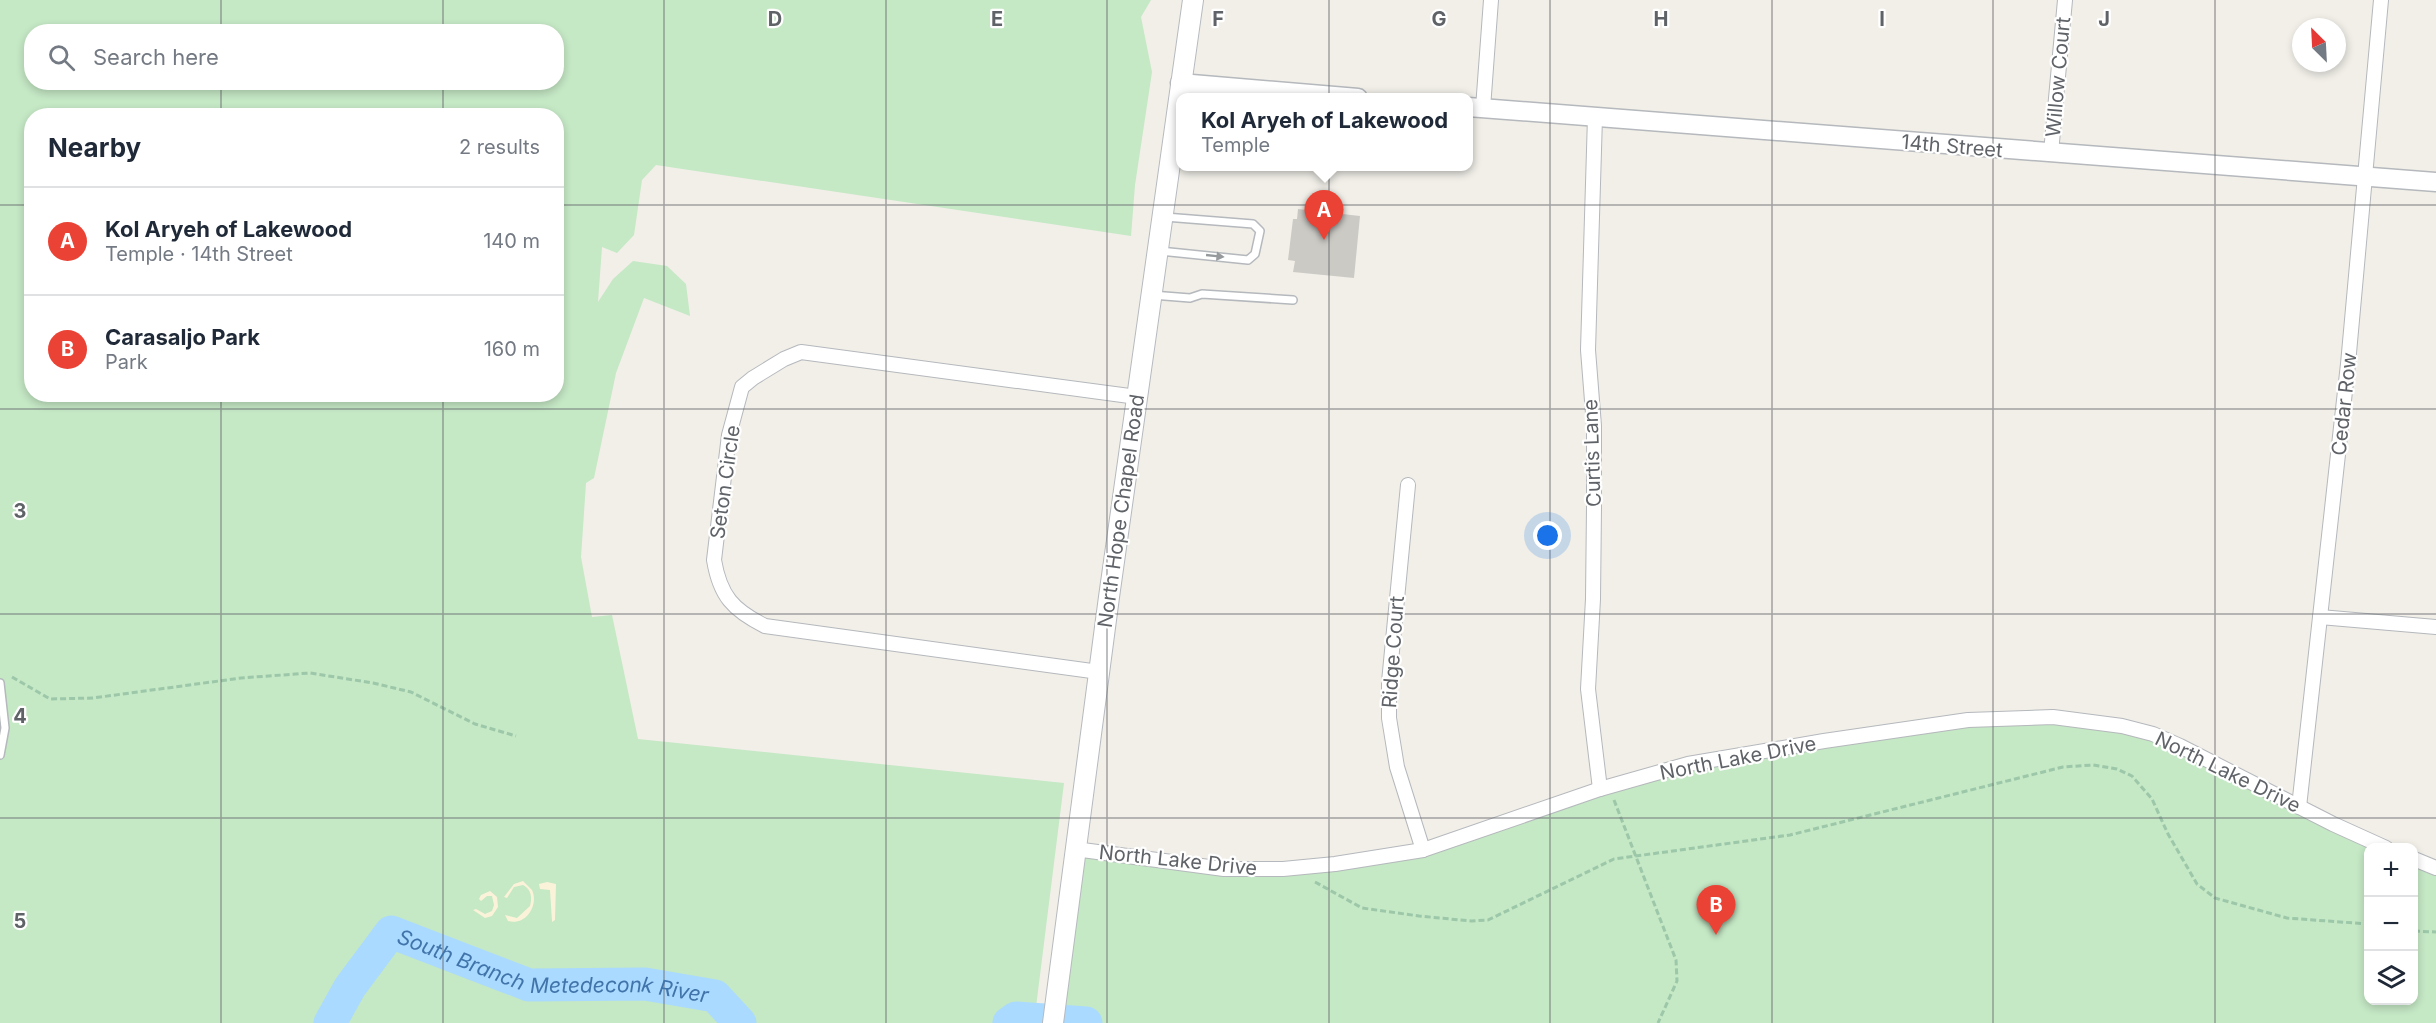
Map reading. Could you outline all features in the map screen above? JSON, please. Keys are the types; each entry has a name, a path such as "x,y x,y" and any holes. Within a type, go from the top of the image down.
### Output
{"main road":[{"name":"North Hope Chapel Road","path":"1179,93 1193,0"},
{"name":"North Hope Chapel Road","path":"1054,1016 1176,111"}],"street":[{"path":"1476,107 1491,0"},
{"name":"Willow Court","path":"2051,153 2065,0"},
{"name":"Cedar Row","path":"2299,807 2348,364 2380,0"},
{"path":"1180,83 1299,93"},
{"name":"14th Street","path":"1476,107 2436,182"},
{"name":"Curtis Lane","path":"1595,117 1588,350 1594,426 1593,599 1588,689 1604,788"},
{"name":"Seton Circle","path":"1099,672 765,626 743,615 725,596 717,579 714,560 729,435 742,387 776,364 801,352 1137,398"},
{"name":"Ridge Court","path":"1408,485 1389,682 1389,718 1397,767 1423,850"},
{"path":"2320,617 2436,627"},
{"name":"North Lake Drive","path":"1075,849 1224,869 1292,868 1335,864 1423,850 1604,788 1688,764 1968,720 2053,717 2122,726 2153,734 2375,843"},
{"path":"2418,861 2436,868"}],"lane":[{"path":"1157,250 1248,260 1255,254 1260,231 1253,224 1161,216"},
{"path":"1151,294 1190,298 1202,294 1293,300"},
{"path":"0,683 5,728 0,755"}],"path":[{"path":"8,675 50,699 93,698 241,678 310,673 373,682 411,692 475,724 516,736"},
{"path":"1292,868 1362,908 1471,921 1488,920 1500,916 1583,872 1614,859 1747,843 1790,835 2063,767 2093,765 2117,769 2132,776 2152,798 2168,834 2197,884 2215,898 2287,918 2364,924"},
{"path":"1604,788 1635,855 1676,960 1677,981 1658,1023"},
{"path":"2418,931 2436,932"}],"green space":[{"path":"0,0 1151,0 1141,17 1152,72 1135,185 1131,236 656,165 642,180 634,235 617,253 602,247 598,302 613,279 633,261 667,266 686,284 690,316 644,298 616,373 594,478 586,483 581,557 592,617 612,615 638,739 1064,783 1034,1023 0,1023"},
{"path":"1968,721 2122,726 2377,843 2364,843 2364,1005 2418,1005 2418,861 2436,868 2436,1023 1054,1023 1075,849 1224,869 1423,850 1680,765"}],"sand":[{"path":"523,881 532,890 534,896 532,908 520,920 508,921 505,915 517,918 530,906 531,894 523,885 514,887 507,898 504,897 514,884"},
{"path":"547,882 556,884 555,920 552,922 550,890 540,889 539,884"},
{"path":"490,891 497,897 498,907 492,916 485,918 473,910 476,909 485,914 492,911 494,905 492,896 487,896 481,901 479,899 481,895"}],"building":[{"path":"1298,209 1360,216 1354,278 1293,272 1295,261 1288,260 1293,219 1297,219"}],"waterway":[{"name":"South Branch Metedeconk River","path":"330,1023 350,987 391,932 529,985 645,984 715,996 740,1023"},
{"name":"South Branch Metedeconk River","path":"1009,1023 1016,1018 1086,1023"}],"place":[{"name":"Kol Aryeh of Lakewood","path":"1324,240"},
{"name":"Carasaljo Park","path":"1716,935"}]}
